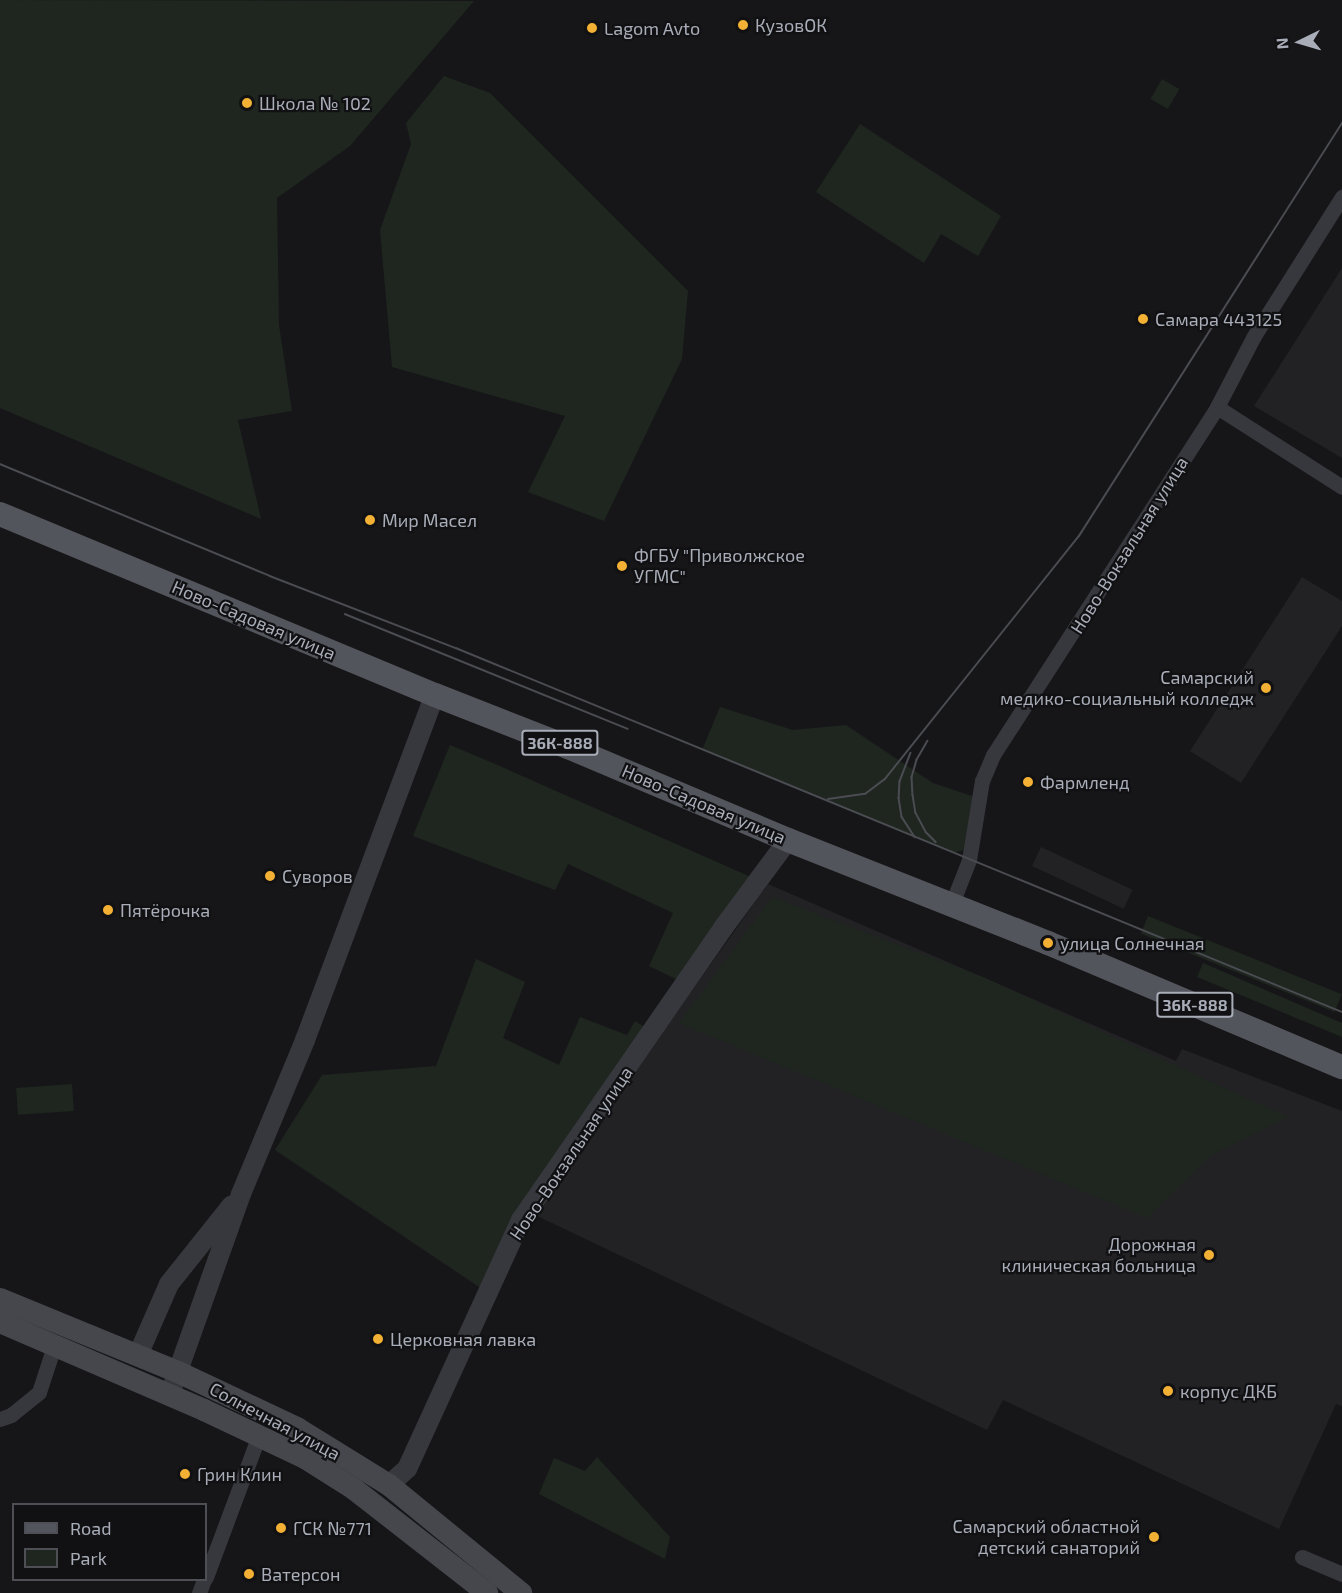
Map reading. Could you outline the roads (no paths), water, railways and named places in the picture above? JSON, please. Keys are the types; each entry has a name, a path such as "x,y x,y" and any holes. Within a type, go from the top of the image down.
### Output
{"main road":[{"name":"Ново-Садовая улица","path":"0,514 435,695 568,747 788,840 1048,943 1342,1067"},
{"name":"Солнечная улица","path":"0,1299 178,1372 297,1428 389,1485 520,1593"},
{"name":"Солнечная улица","path":"0,1322 55,1343 305,1458 354,1489 449,1561 487,1593"}],"street":[{"name":"Ново-Вокзальная улица","path":"951,906 969,860 981,781 993,755 1217,407 1254,336 1342,197"},
{"path":"1217,407 1342,487"},
{"path":"169,1396 241,1194 305,1040 435,695"},
{"name":"Ново-Вокзальная улица","path":"389,1485 407,1468 521,1220 723,928 788,840"},
{"path":"138,1355 169,1284 241,1194"},
{"path":"0,1419 11,1415 39,1392 55,1343"},
{"path":"207,1573 259,1436"},
{"path":"1302,1557 1342,1574"}],"tram line":[{"path":"828,799 865,794 885,779 1079,536 1342,123"},
{"path":"0,464 270,576 456,648 1342,1012"},
{"path":"345,614 628,729"},
{"path":"928,741 917,760 912,777 913,795 916,813 926,832 936,842"},
{"path":"911,753 900,781 899,798 902,817 915,837"}],"place":[{"name":"КузовОК","path":"743,25"},
{"name":"Lagom Avto","path":"592,28"},
{"name":"Школа № 102","path":"247,103"},
{"name":"Самара 443125","path":"1143,319"},
{"name":"Мир Масел","path":"370,520"},
{"name":"ФГБУ \"Приволжское УГМС\"","path":"622,566"},
{"name":"Самарский медико-социальный колледж","path":"1266,688"},
{"name":"Фармленд","path":"1028,782"},
{"name":"Суворов","path":"270,876"},
{"name":"Пятёрочка","path":"108,910"},
{"name":"улица Солнечная","path":"1048,943"},
{"name":"Дорожная клиническая больница","path":"1209,1255"},
{"name":"Церковная лавка","path":"378,1339"},
{"name":"корпус ДКБ","path":"1168,1391"},
{"name":"Грин Клин","path":"185,1474"},
{"name":"ГСК №771","path":"281,1528"},
{"name":"Самарский областной детский санаторий","path":"1154,1537"},
{"name":"Ватерсон","path":"249,1574"}]}
